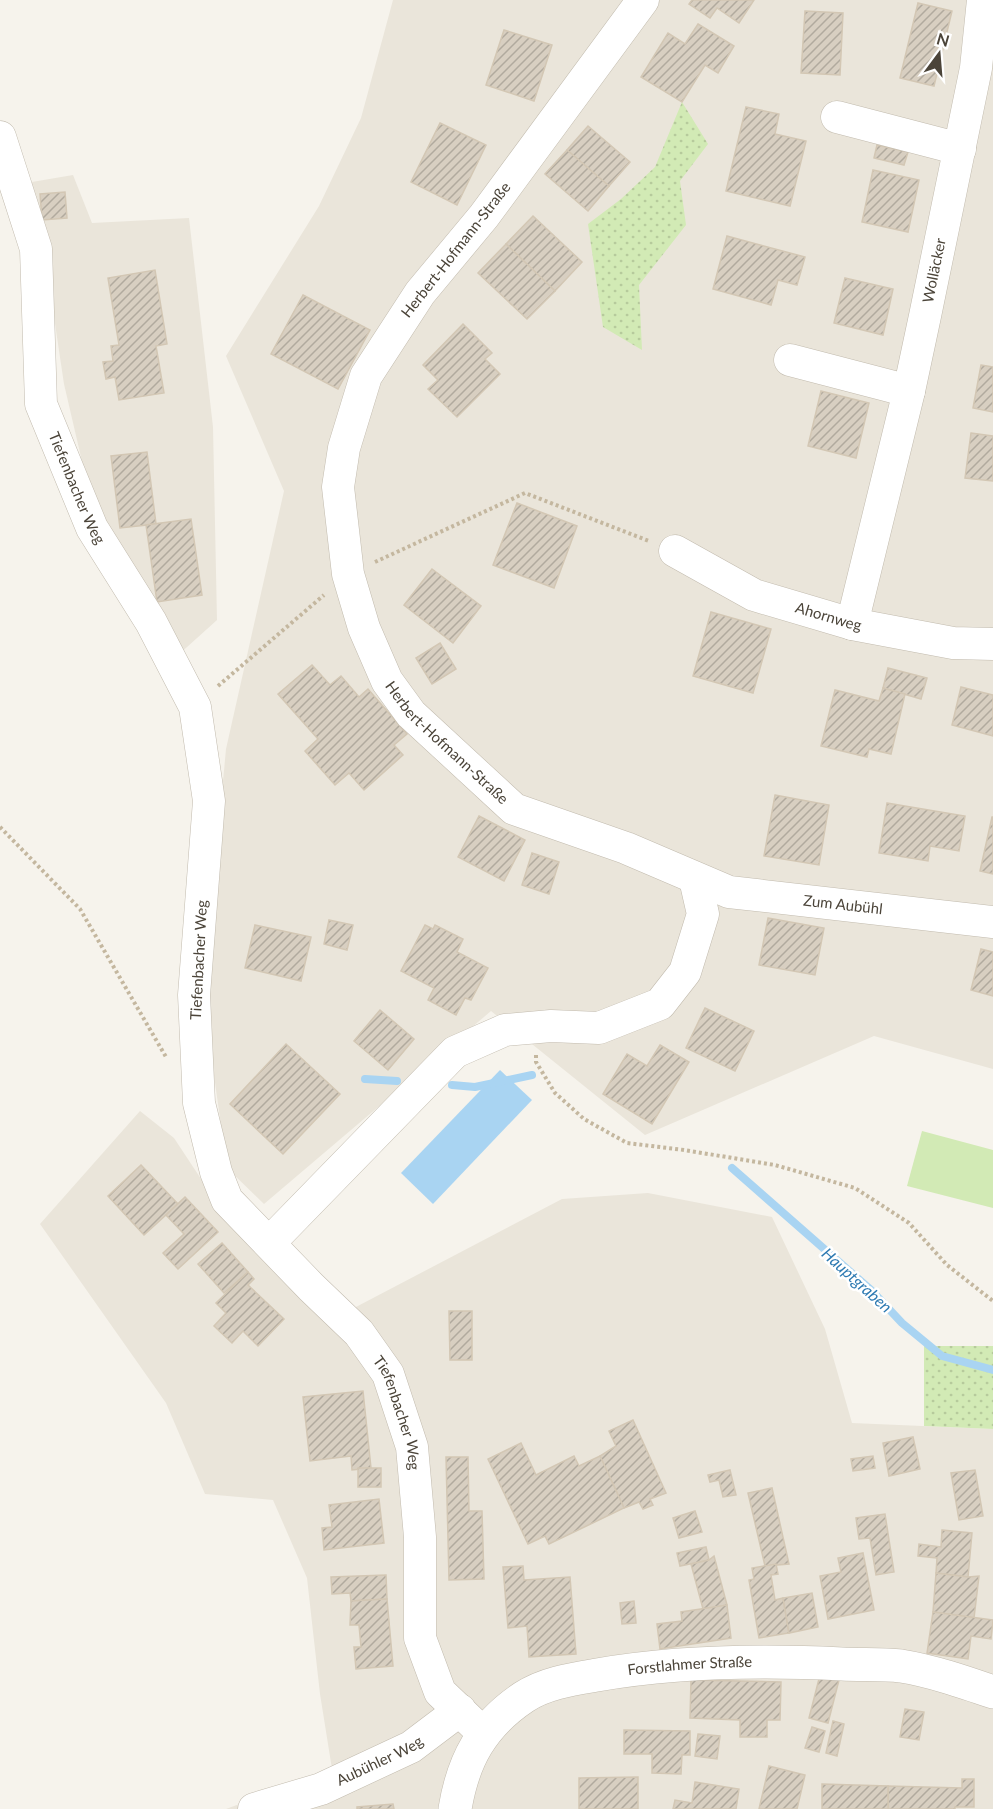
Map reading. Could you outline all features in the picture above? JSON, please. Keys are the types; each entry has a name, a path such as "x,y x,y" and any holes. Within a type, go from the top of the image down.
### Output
{"street":[{"name":"Herbert-Hofmann-Straße","path":"643,0 484,216 420,292 366,376 344,448 338,487 348,574 364,628 387,681 411,714 514,809 627,848 695,879"},
{"name":"Wolläcker","path":"852,624 909,391 960,149 976,68 983,0"},
{"path":"837,117 960,149"},
{"name":"Tiefenbacher Weg","path":"0,137 36,249 41,404 92,528 151,622 195,706 209,801 194,995 199,1103 216,1172 227,1200 359,1333 388,1374 412,1447 420,1537 420,1638 440,1692 484,1734"},
{"path":"790,360 909,391"},
{"name":"Ahornweg","path":"675,551 754,595 852,624 953,643 993,644"},
{"path":"270,1242 455,1052 505,1030 551,1026 599,1028 660,1004 685,972 703,914 695,879"},
{"name":"Zum Aubühl","path":"695,879 729,892 993,922"},
{"name":"Forstlahmer Straße","path":"455,1809 459,1788 472,1750 495,1719 525,1696 565,1680 631,1669 792,1662 901,1666 993,1692"},
{"name":"Aubühler Weg","path":"254,1809 321,1789 411,1747 460,1710"}],"path":[{"path":"195,706 348,574 525,493 675,551"},
{"path":"0,827 80,909 166,1058"},
{"path":"534,1027 536,1062 555,1093 584,1119 627,1143 776,1165 855,1188 909,1223 946,1265 993,1301"}],"shaded area":[{"path":"393,0 993,0 993,1069 874,1036 645,1135 491,1011 264,1204 227,1168 203,997 226,749 284,491 226,356 319,206 361,118"},
{"path":"73,175 92,223 189,218 213,427 217,620 177,656 94,513 64,384 41,230 26,183"},
{"path":"140,1111 174,1138 207,1188 333,1319 562,1199 648,1193 772,1217 825,1329 852,1423 993,1429 993,1809 226,1809 332,1769 320,1694 307,1578 273,1500 205,1494 166,1403 40,1224"}],"green space":[{"path":"682,102 708,144 680,181 686,225 639,285 642,350 603,327 588,224 621,199 655,167"},
{"path":"922,1131 993,1150 993,1208 907,1186"},
{"path":"924,1346 993,1346 993,1429 924,1426"}],"water":[{"path":"500,1070 532,1100 433,1204 401,1173"}],"building":[{"path":"692,0 754,0 739,23 717,8 710,18 689,4"},
{"path":"918,3 952,11 934,86 900,78"},
{"path":"805,11 843,13 840,75 801,73"},
{"path":"698,24 734,46 718,73 705,65 682,102 641,77 668,33 685,44"},
{"path":"504,30 552,45 534,101 486,85"},
{"path":"746,107 779,114 775,134 806,141 790,206 726,191"},
{"path":"440,123 486,145 457,205 411,182"},
{"path":"588,126 630,162 609,186 567,150"},
{"path":"877,145 908,152 904,165 874,158"},
{"path":"567,150 609,186 588,211 545,174"},
{"path":"873,170 919,180 908,232 862,222"},
{"path":"65,192 67,218 42,220 40,194"},
{"path":"533,216 582,262 555,291 506,244"},
{"path":"727,236 805,257 797,285 778,280 771,305 713,289"},
{"path":"506,244 555,291 527,319 478,273"},
{"path":"155,270 167,344 156,346 164,393 119,400 115,377 106,379 103,362 113,361 111,346 119,345 108,278"},
{"path":"845,278 893,289 883,335 834,323"},
{"path":"303,295 370,330 338,389 271,354"},
{"path":"463,324 492,353 485,359 500,374 457,417 428,389 438,380 423,365"},
{"path":"981,365 993,367 993,412 973,408"},
{"path":"821,391 869,403 856,458 808,446"},
{"path":"971,433 993,436 993,481 965,478"},
{"path":"147,452 156,524 120,528 111,456"},
{"path":"517,503 577,526 554,588 493,565"},
{"path":"191,519 202,595 157,602 146,525"},
{"path":"432,569 481,606 453,643 404,605"},
{"path":"711,612 771,629 753,693 693,676"},
{"path":"440,643 456,669 432,684 416,658"},
{"path":"312,665 330,685 341,676 359,697 368,689 407,734 394,745 403,755 364,790 349,773 335,785 305,751 318,739 278,694"},
{"path":"888,668 927,678 921,699 883,688"},
{"path":"961,687 993,695 993,736 952,725"},
{"path":"883,688 905,694 891,754 869,749 867,757 821,746 835,690 879,701"},
{"path":"775,795 829,805 819,865 764,856"},
{"path":"887,803 965,816 959,851 930,846 928,861 879,853"},
{"path":"479,816 525,840 504,881 458,857"},
{"path":"993,817 993,874 980,871"},
{"path":"532,853 559,862 549,894 522,885"},
{"path":"768,918 824,928 815,975 759,965"},
{"path":"329,920 353,925 347,950 324,944"},
{"path":"255,925 311,937 301,981 245,968"},
{"path":"425,925 433,929 435,925 463,939 457,952 488,968 471,1000 465,998 456,1015 428,1000 434,988 401,971"},
{"path":"981,949 993,952 993,996 971,990"},
{"path":"705,1008 754,1031 735,1071 686,1048"},
{"path":"380,1010 414,1039 388,1070 354,1041"},
{"path":"286,1044 340,1094 283,1154 230,1104"},
{"path":"660,1045 689,1062 652,1124 603,1094 627,1054 647,1066"},
{"path":"141,1165 178,1204 144,1235 108,1196"},
{"path":"185,1197 218,1232 178,1269 163,1253 184,1234 166,1215"},
{"path":"222,1243 248,1272 224,1293 198,1264"},
{"path":"248,1272 254,1279 248,1285 284,1319 258,1346 243,1331 232,1343 214,1326 226,1313 216,1303"},
{"path":"449,1311 472,1311 472,1360 450,1360"},
{"path":"363,1391 371,1468 352,1470 351,1456 310,1461 303,1397"},
{"path":"633,1420 666,1493 650,1499 653,1505 643,1509 639,1502 624,1508 600,1456 616,1446 609,1431"},
{"path":"913,1437 920,1469 889,1476 883,1443"},
{"path":"521,1443 536,1475 574,1456 579,1466 600,1456 624,1508 549,1544 545,1536 528,1544 488,1459"},
{"path":"873,1456 875,1468 853,1471 851,1459"},
{"path":"446,1457 468,1457 469,1511 482,1511 484,1579 449,1580"},
{"path":"358,1468 381,1468 381,1487 358,1487"},
{"path":"730,1470 736,1495 723,1497 719,1480 710,1482 708,1475"},
{"path":"975,1470 983,1516 959,1520 951,1473"},
{"path":"772,1488 789,1564 765,1566 748,1493"},
{"path":"379,1499 384,1543 324,1550 322,1528 332,1527 329,1505"},
{"path":"695,1511 702,1532 679,1538 673,1518"},
{"path":"885,1514 894,1572 876,1575 870,1538 859,1539 856,1518"},
{"path":"942,1530 972,1533 968,1577 936,1573 937,1558 918,1556 919,1544 941,1547"},
{"path":"706,1547 709,1560 680,1566 677,1553"},
{"path":"863,1553 874,1610 828,1619 820,1576 841,1572 838,1558"},
{"path":"714,1556 727,1605 703,1609 691,1564 709,1560"},
{"path":"776,1564 778,1574 771,1575 775,1600 783,1598 789,1633 759,1638 749,1580 754,1579 752,1568"},
{"path":"523,1566 524,1580 570,1577 576,1654 529,1657 527,1626 508,1628 503,1567"},
{"path":"936,1573 979,1576 974,1618 933,1612"},
{"path":"386,1575 387,1599 351,1601 350,1593 332,1594 331,1577"},
{"path":"812,1593 818,1627 789,1633 783,1598"},
{"path":"387,1599 393,1666 356,1669 354,1647 361,1647 359,1625 350,1625 351,1601"},
{"path":"634,1601 636,1623 622,1624 620,1603"},
{"path":"727,1605 731,1638 660,1649 657,1624 682,1621 681,1612"},
{"path":"933,1612 993,1620 991,1639 971,1636 968,1659 927,1653"},
{"path":"820,1675 839,1680 828,1723 809,1718"},
{"path":"691,1680 781,1682 780,1720 767,1720 767,1737 740,1737 740,1720 690,1718"},
{"path":"905,1709 924,1712 919,1740 900,1737"},
{"path":"833,1721 844,1724 837,1756 826,1753"},
{"path":"812,1727 825,1731 819,1752 805,1748"},
{"path":"624,1730 690,1731 690,1755 682,1755 681,1774 652,1773 652,1754 624,1754"},
{"path":"698,1734 720,1736 717,1759 695,1756"},
{"path":"769,1766 805,1775 797,1809 759,1809"},
{"path":"638,1777 638,1809 579,1809 579,1778"},
{"path":"962,1779 974,1779 974,1807 888,1809 888,1786 962,1788"},
{"path":"695,1782 739,1789 736,1809 673,1809 675,1800 692,1803"},
{"path":"822,1784 888,1786 888,1809 822,1809"},
{"path":"393,1804 394,1809 357,1809 357,1807"}],"waterway":[{"name":"Hauptgraben","path":"452,1085 475,1087 532,1075"},
{"name":"Hauptgraben","path":"365,1079 397,1081"},
{"name":"Hauptgraben","path":"732,1168 871,1290 902,1323 942,1356 993,1370"}]}
